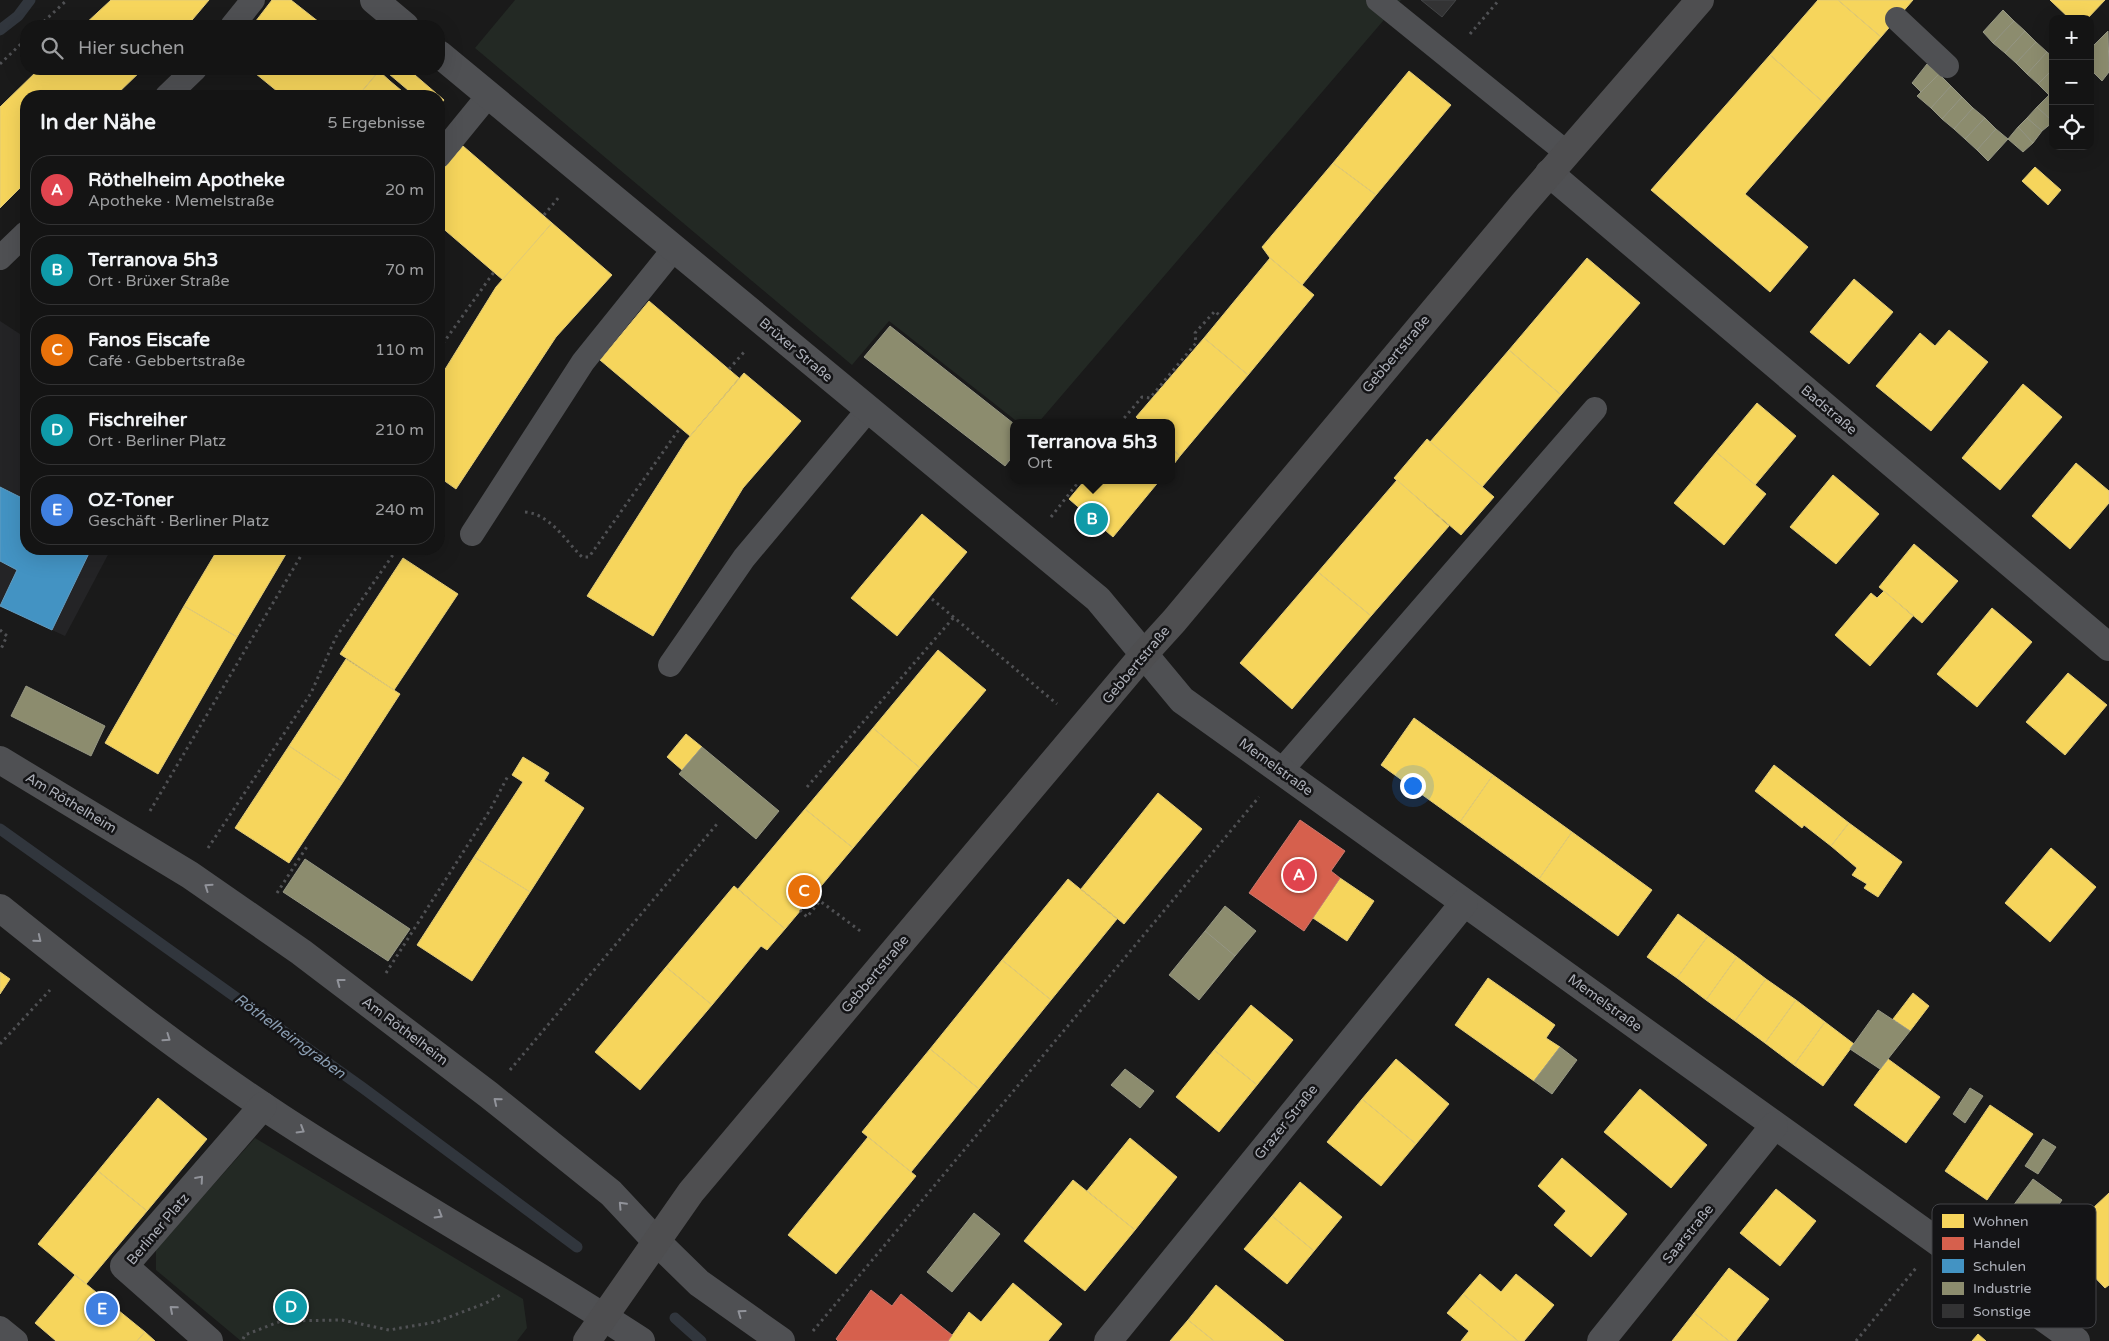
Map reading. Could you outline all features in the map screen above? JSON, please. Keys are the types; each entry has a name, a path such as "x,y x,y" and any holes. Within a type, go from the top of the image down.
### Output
{"street":[{"path":"374,0 398,20"},
{"name":"Gebbertstraße","path":"587,1341 690,1192 1144,654 1174,621 1558,163 1700,0"},
{"name":"Brüxer Straße","path":"445,59 1098,600 1144,654"},
{"name":"Badstraße","path":"1558,163 2109,647"},
{"name":"Memelstraße","path":"1144,654 1182,700 1932,1238"},
{"name":"Am Röthelheim","path":"0,760 190,875 368,1002 489,1095 611,1193 655,1240 699,1282 781,1341"},
{"name":"Grazer Straße","path":"1108,1341 1464,903"},
{"path":"0,908 136,1017 263,1106 537,1274 641,1341"},
{"name":"Berliner Platz","path":"209,1341 124,1266 263,1106"},
{"name":"Saarstraße","path":"1601,1341 1774,1126"},
{"name":"Memelstraße","path":"2058,1328 2076,1341"}],"lane":[{"path":"237,20 253,0"},
{"path":"1378,0 1451,58 1558,163"},
{"path":"1897,19 1948,66"},
{"path":"173,90 189,75"},
{"path":"445,149 488,96"},
{"path":"0,258 20,239"},
{"path":"476,528 583,362 674,249"},
{"path":"1281,771 1595,409"},
{"path":"670,665 744,558 868,410"},
{"path":"0,1328 16,1341"}],"path":[{"path":"45,20 66,0"},
{"path":"1451,58 1499,0"},
{"path":"0,64 20,45"},
{"path":"445,341 494,272"},
{"path":"1123,419 1142,397 1150,398 1196,342 1195,333 1214,311 1221,317"},
{"path":"476,528 518,513 533,513 550,523 582,557 589,557 680,428"},
{"path":"1031,543 1077,484"},
{"path":"133,839 301,555"},
{"path":"190,875 311,693 336,637 393,555"},
{"path":"932,599 1084,726"},
{"path":"807,787 954,617"},
{"path":"0,630 7,636 0,652"},
{"path":"810,1335 1281,771"},
{"path":"368,1002 490,810 509,774"},
{"path":"489,1095 717,824"},
{"path":"257,922 308,846"},
{"path":"813,895 866,935"},
{"path":"800,910 807,917 820,901"},
{"path":"0,1044 72,966"},
{"path":"1856,1341 1932,1249"},
{"path":"241,1341 245,1335 281,1321 342,1320 389,1330 436,1322 486,1303 537,1274"}],"shaded area":[{"path":"515,0 1401,0 1041,419 1014,419 889,321 852,365 475,48"},
{"path":"0,321 20,334 20,555 108,555 65,636 0,606"},
{"path":"255,1138 523,1299 527,1328 517,1341 241,1341 156,1270 156,1249"}],"building: Wohnen":[{"path":"111,0 209,0 192,20 89,20"},
{"path":"272,0 291,0 316,20 257,20"},
{"path":"1818,0 1838,0 1881,37 1824,103 1770,55"},
{"path":"1838,0 1913,0 1881,37"},
{"path":"2050,0 2105,0 2091,15 2066,15"},
{"path":"1770,55 1824,103 1745,194 1808,247 1770,292 1651,190"},
{"path":"1409,71 1451,105 1376,195 1333,163"},
{"path":"33,75 137,75 121,90 20,90 20,188 0,208 0,107"},
{"path":"257,75 376,75 363,90 276,90"},
{"path":"376,75 383,75 401,90 363,90"},
{"path":"390,75 415,75 432,90 408,90"},
{"path":"463,146 552,223 503,280 445,230 445,167"},
{"path":"1333,163 1376,195 1302,285 1270,258 1262,247"},
{"path":"2035,167 2061,190 2048,205 2022,181"},
{"path":"552,223 612,275 556,337 456,489 445,481 445,369 496,287"},
{"path":"1270,258 1314,295 1248,375 1204,338"},
{"path":"1587,258 1640,303 1561,395 1509,350"},
{"path":"1854,279 1893,312 1849,364 1810,332"},
{"path":"649,301 739,378 690,436 600,360"},
{"path":"1949,330 1988,362 1931,431 1876,386 1920,333 1935,346"},
{"path":"1204,338 1248,375 1180,456 1175,452 1175,419 1138,419 1136,417"},
{"path":"1509,350 1561,395 1482,487 1430,442"},
{"path":"744,373 801,421 743,488 653,636 587,596 686,441"},
{"path":"2023,384 2062,417 2000,490 1962,458"},
{"path":"1757,403 1796,436 1755,485 1716,452"},
{"path":"1427,439 1494,497 1461,535 1394,478"},
{"path":"1175,452 1180,456 1175,463"},
{"path":"1716,452 1766,494 1724,545 1674,503"},
{"path":"2076,463 2109,491 2109,503 2070,549 2032,516"},
{"path":"1833,475 1879,514 1836,564 1790,527"},
{"path":"1397,480 1449,526 1371,616 1318,572"},
{"path":"1082,484 1157,484 1113,537 1069,499"},
{"path":"922,514 967,552 897,636 851,598"},
{"path":"1914,544 1958,581 1922,623 1879,587"},
{"path":"214,555 285,555 237,637 184,606"},
{"path":"403,558 458,594 394,690 340,654"},
{"path":"1318,572 1371,616 1292,709 1240,663"},
{"path":"1884,591 1913,616 1870,666 1835,635 1871,593 1877,598"},
{"path":"184,606 237,637 158,774 105,743"},
{"path":"1992,608 2032,642 1977,707 1937,674"},
{"path":"938,650 986,690 920,768 873,728"},
{"path":"346,659 400,694 343,782 289,746"},
{"path":"2068,673 2107,705 2065,755 2026,722"},
{"path":"1414,718 1493,775 1460,822 1381,765"},
{"path":"873,728 920,768 853,848 805,809"},
{"path":"686,734 702,747 682,770 667,757"},
{"path":"289,746 343,782 289,863 235,828"},
{"path":"523,757 549,773 544,781 584,808 530,892 474,857 523,782 512,775"},
{"path":"1774,765 1849,823 1831,846 1804,825 1802,828 1755,791"},
{"path":"1493,775 1572,832 1539,879 1460,822"},
{"path":"1158,793 1202,829 1124,924 1081,889"},
{"path":"805,809 853,848 785,929 738,889"},
{"path":"1849,823 1902,862 1878,897 1864,888 1867,884 1852,875 1857,868 1831,846"},
{"path":"1572,832 1652,890 1618,936 1539,879"},
{"path":"2051,848 2096,887 2050,942 2005,903"},
{"path":"474,857 530,892 472,981 417,945"},
{"path":"1340,878 1374,901 1347,941 1313,918"},
{"path":"1068,879 1117,919 1051,1000 1002,960"},
{"path":"734,886 785,929 767,950 761,946 712,1005 666,967"},
{"path":"1678,914 1708,936 1677,978 1647,957"},
{"path":"1708,936 1737,957 1706,1000 1677,978"},
{"path":"1737,957 1766,979 1735,1021 1706,1000"},
{"path":"1002,960 1051,1000 979,1089 930,1049"},
{"path":"666,967 712,1005 640,1090 595,1052"},
{"path":"0,972 10,979 0,994"},
{"path":"1488,978 1555,1025 1546,1038 1560,1047 1534,1081 1455,1025"},
{"path":"1766,979 1796,1000 1765,1043 1735,1021"},
{"path":"1913,993 1929,1006 1910,1031 1893,1019"},
{"path":"1796,1000 1825,1022 1794,1065 1765,1043"},
{"path":"1251,1005 1293,1040 1257,1085 1214,1050"},
{"path":"1825,1022 1854,1044 1823,1086 1794,1065"},
{"path":"930,1049 979,1089 911,1172 862,1132"},
{"path":"1214,1050 1257,1085 1219,1132 1176,1097"},
{"path":"1396,1059 1449,1104 1416,1144 1362,1099"},
{"path":"1888,1059 1940,1097 1906,1143 1854,1105"},
{"path":"1640,1089 1707,1145 1671,1188 1604,1132"},
{"path":"158,1098 207,1139 147,1211 98,1171"},
{"path":"1362,1099 1416,1144 1381,1186 1327,1142"},
{"path":"1990,1105 2033,1134 1987,1200 1945,1171"},
{"path":"868,1137 916,1176 836,1274 788,1235"},
{"path":"1130,1138 1177,1177 1135,1230 1087,1191"},
{"path":"1562,1158 1627,1214 1591,1257 1554,1225 1566,1211 1538,1186"},
{"path":"98,1171 147,1211 86,1284 38,1244"},
{"path":"1073,1180 1135,1230 1085,1291 1024,1241"},
{"path":"1300,1182 1342,1217 1314,1251 1272,1216"},
{"path":"1776,1189 1816,1221 1780,1266 1740,1233"},
{"path":"2109,1193 2109,1285 2105,1288 2096,1279 2096,1205"},
{"path":"1272,1216 1314,1251 1287,1284 1244,1249"},
{"path":"1729,1268 1769,1299 1736,1341 1729,1341 1694,1313"},
{"path":"1480,1274 1501,1292 1516,1274 1554,1305 1524,1341 1518,1341 1463,1294"},
{"path":"75,1275 145,1332 137,1341 56,1341 35,1323"},
{"path":"1013,1283 1062,1324 1048,1341 948,1341 969,1312 981,1322"},
{"path":"1216,1285 1284,1341 1214,1341 1188,1320"},
{"path":"1463,1294 1518,1341 1461,1341 1469,1331 1447,1313"},
{"path":"1694,1313 1729,1341 1672,1341"},
{"path":"1188,1320 1214,1341 1170,1341"},
{"path":"145,1332 155,1341 137,1341"},
{"path":"1978,1334 1986,1341 1972,1341"}],"building: Handel":[{"path":"1300,820 1345,851 1331,871 1340,878 1304,931 1249,893"},
{"path":"871,1290 892,1306 901,1294 952,1335 948,1341 838,1341 836,1339"}],"building: Schulen":[{"path":"0,487 20,497 20,555 88,555 52,630 0,606 17,570 0,561"}],"building: Industrie":[{"path":"2003,10 2014,21 1993,43 1983,32"},
{"path":"2014,21 2025,31 2005,53 1993,43"},
{"path":"2025,31 2036,42 2016,63 2005,53"},
{"path":"2108,31 2109,72 2102,81 2094,73 2094,45"},
{"path":"2036,42 2047,52 2027,74 2016,63"},
{"path":"2047,52 2049,54 2049,73 2038,84 2027,74"},
{"path":"1927,64 1939,74 1921,92 1912,83"},
{"path":"2049,73 2049,95 2038,84"},
{"path":"1939,74 1951,86 1931,108 1917,96"},
{"path":"1951,86 1962,97 1942,119 1931,108"},
{"path":"2049,95 2049,118 2037,107"},
{"path":"1962,97 1973,108 1954,129 1942,119"},
{"path":"2037,107 2049,118 2049,125 2042,131 2027,118"},
{"path":"1973,108 1985,118 1965,139 1954,129"},
{"path":"1985,118 1996,129 1977,150 1965,139"},
{"path":"2027,118 2042,131 2033,143 2018,127"},
{"path":"2018,127 2033,143 2023,152 2008,139"},
{"path":"1996,129 2008,139 1988,161 1977,150"},
{"path":"890,326 1010,421 1010,460 1005,466 864,357"},
{"path":"26,686 105,726 91,756 11,716"},
{"path":"702,747 779,811 756,839 679,774"},
{"path":"305,859 410,929 388,961 283,892"},
{"path":"1225,906 1256,931 1235,956 1205,931"},
{"path":"1205,931 1235,956 1199,1000 1169,975"},
{"path":"1878,1010 1910,1031 1880,1069 1850,1049"},
{"path":"1560,1047 1577,1060 1552,1094 1534,1081"},
{"path":"1125,1069 1154,1091 1140,1108 1111,1085"},
{"path":"1970,1088 1983,1096 1965,1123 1953,1114"},
{"path":"2043,1139 2056,1147 2038,1174 2025,1166"},
{"path":"2033,1179 2062,1200 2059,1204 2014,1204"},
{"path":"974,1213 1000,1234 952,1292 927,1272"}],"building: Sonstige":[{"path":"1421,0 1456,0 1442,17"}],"waterway":[{"name":"Röthelheimgraben","path":"0,30 18,16 30,0"},
{"name":"Röthelheimgraben","path":"0,829 363,1088 577,1247"},
{"name":"Röthelheimgraben","path":"675,1318 701,1341"}],"place":[{"name":"Terranova 5h3","path":"1092,519"},
{"name":"Röthelheim Apotheke","path":"1299,875"},
{"name":"Fanos Eiscafe","path":"804,891"},
{"name":"Fischreiher","path":"291,1307"},
{"name":"OZ-Toner","path":"102,1309"}]}
